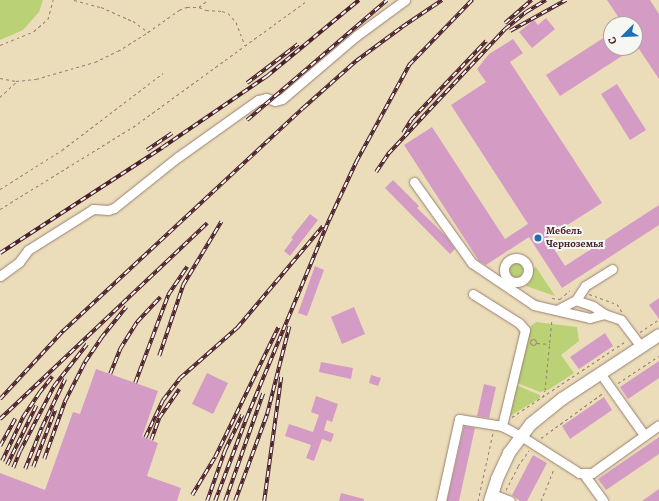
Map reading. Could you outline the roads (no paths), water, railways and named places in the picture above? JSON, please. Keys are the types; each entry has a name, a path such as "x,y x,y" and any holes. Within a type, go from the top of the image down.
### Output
{"main road":[{"path":"499,499 501,468 521,436 544,413 600,373 659,335"}],"lane":[{"path":"0,276 19,262 28,250 93,209 108,210 114,208 178,157 258,100 266,98 275,101 282,99 356,36 405,0"},
{"path":"414,182 472,263 534,305 590,318 604,314"},
{"path":"518,282 525,278 528,271 524,260 516,258 509,260 504,267 504,271 508,278 518,282 524,298"},
{"path":"557,310 576,300 586,286 612,269"},
{"path":"490,275 504,271"},
{"path":"473,294 519,323 525,330 502,426"},
{"path":"576,300 593,306 604,314 621,320 641,347"},
{"path":"600,373 644,435"},
{"path":"441,501 459,419 502,426 521,436 579,473 592,473 659,425"},
{"path":"583,473 604,501"}],"railway":[{"path":"0,253 163,147 267,76 359,0"},
{"path":"247,120 387,0"},
{"path":"0,399 63,331 303,108 356,61 442,0"},
{"path":"215,501 246,419 329,220 356,162 409,65 472,0"},
{"path":"505,23 531,0"},
{"path":"376,172 388,154 505,29 526,12 546,0"},
{"path":"510,31 566,0"},
{"path":"403,133 411,120 486,41"},
{"path":"247,83 298,44"},
{"path":"147,150 172,133"},
{"path":"159,356 183,285 221,222"},
{"path":"0,419 207,223"},
{"path":"145,438 163,400 180,378 237,328 323,226"},
{"path":"135,383 168,295 187,267"},
{"path":"110,374 120,349 137,322 160,297"},
{"path":"44,459 65,401 85,362 101,338 126,307"},
{"path":"235,501 267,414 289,327"},
{"path":"192,495 215,457 278,328"},
{"path":"13,468 20,451 54,386 87,344"},
{"path":"2,461 23,417 52,377"},
{"path":"264,501 281,377"},
{"path":"25,469 42,427 65,379"},
{"path":"151,440 159,418 179,389"},
{"path":"225,501 263,393"},
{"path":"7,465 36,406"},
{"path":"33,467 55,410"},
{"path":"207,501 225,450 242,415"},
{"path":"0,446 15,419"}],"place":[{"name":"Мебель Черноземья","path":"538,238"}]}
